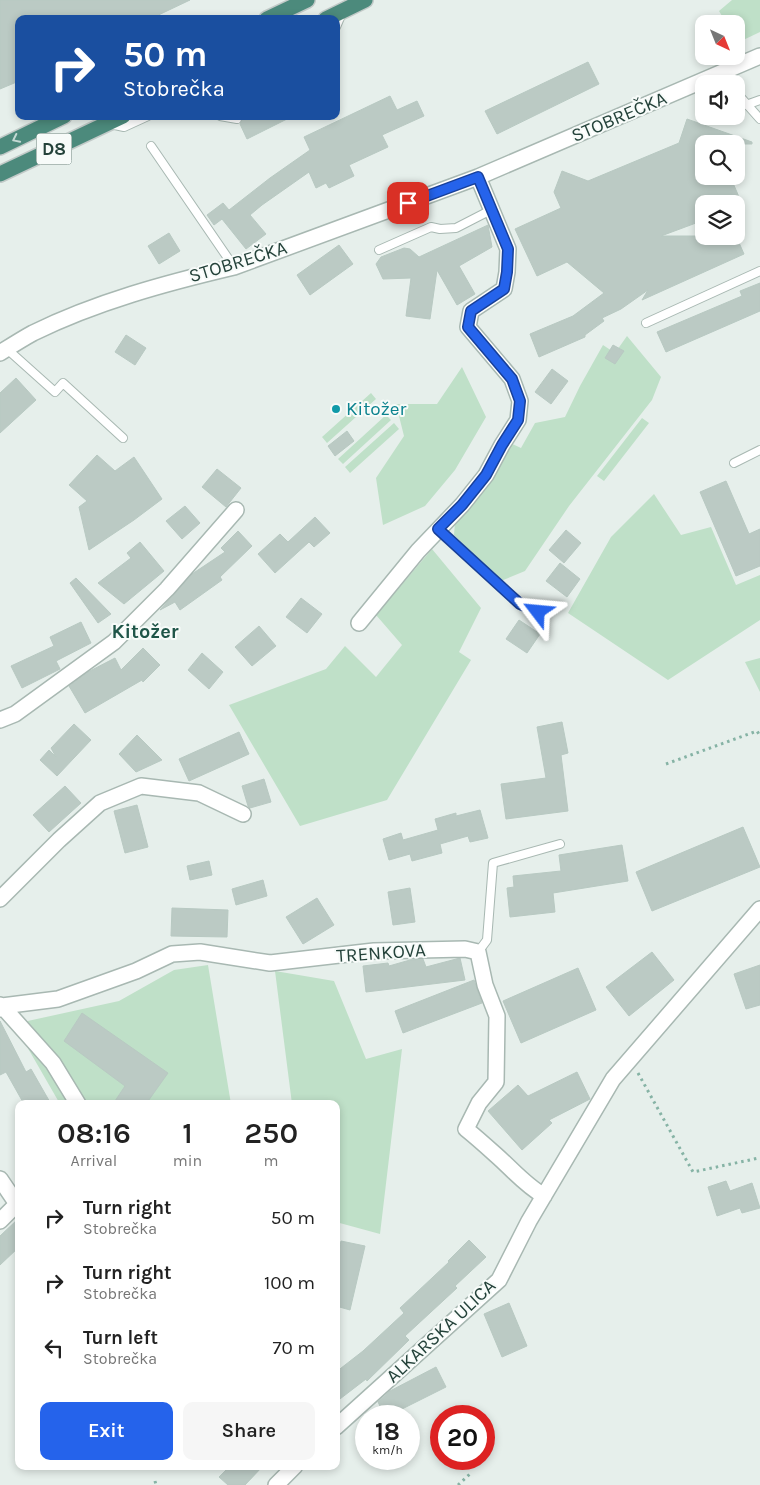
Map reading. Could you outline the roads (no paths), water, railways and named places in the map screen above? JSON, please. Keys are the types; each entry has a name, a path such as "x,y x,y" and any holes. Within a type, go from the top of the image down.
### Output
{"highway":[{"path":"275,15 307,0"},
{"path":"334,15 365,0"},
{"name":"D8","path":"0,147 56,120"},
{"name":"D8","path":"0,174 116,120"}],"street":[{"name":"STOBREČKA","path":"732,75 760,56"},
{"name":"STOBREČKA","path":"3,351 33,334 107,303 196,276 234,267 478,177 695,91"},
{"path":"359,623 418,551 462,505 486,475 518,420 520,401 512,379 468,327 471,311 504,289 507,272 508,249 478,177"},
{"path":"0,720 15,714 114,642 167,589 236,510"},
{"path":"0,900 58,840 100,803 141,786 199,793 243,814"},
{"name":"ALKARSKA ULICA","path":"340,1423 499,1280 529,1221 613,1079 760,908"},
{"name":"TRENKOVA","path":"1,1006 58,999 136,971 172,954 200,952 270,963 374,951 465,949 478,952"},
{"path":"478,952 485,985 497,1016 496,1082 479,1103 466,1129 498,1156 513,1173 544,1196"},
{"path":"1,1006 53,1064 76,1100"},
{"path":"0,1179 15,1201"},
{"path":"0,1221 15,1206"},
{"path":"276,1485 291,1470"}],"lane":[{"path":"340,17 343,10"},
{"path":"760,100 746,105 760,119"},
{"path":"108,124 124,127 139,120"},
{"path":"151,146 234,267"},
{"path":"379,250 431,227 440,229 456,228 491,210"},
{"path":"646,323 760,270"},
{"path":"3,351 55,392 63,383 123,438"},
{"path":"734,463 760,450"},
{"path":"438,529 520,604 538,612"},
{"path":"478,952 487,940 493,863 560,844"}],"place":[{"name":"Kitožer","path":"336,409"}],"district":[{"name":"Kitožer","path":"145,631"}]}
